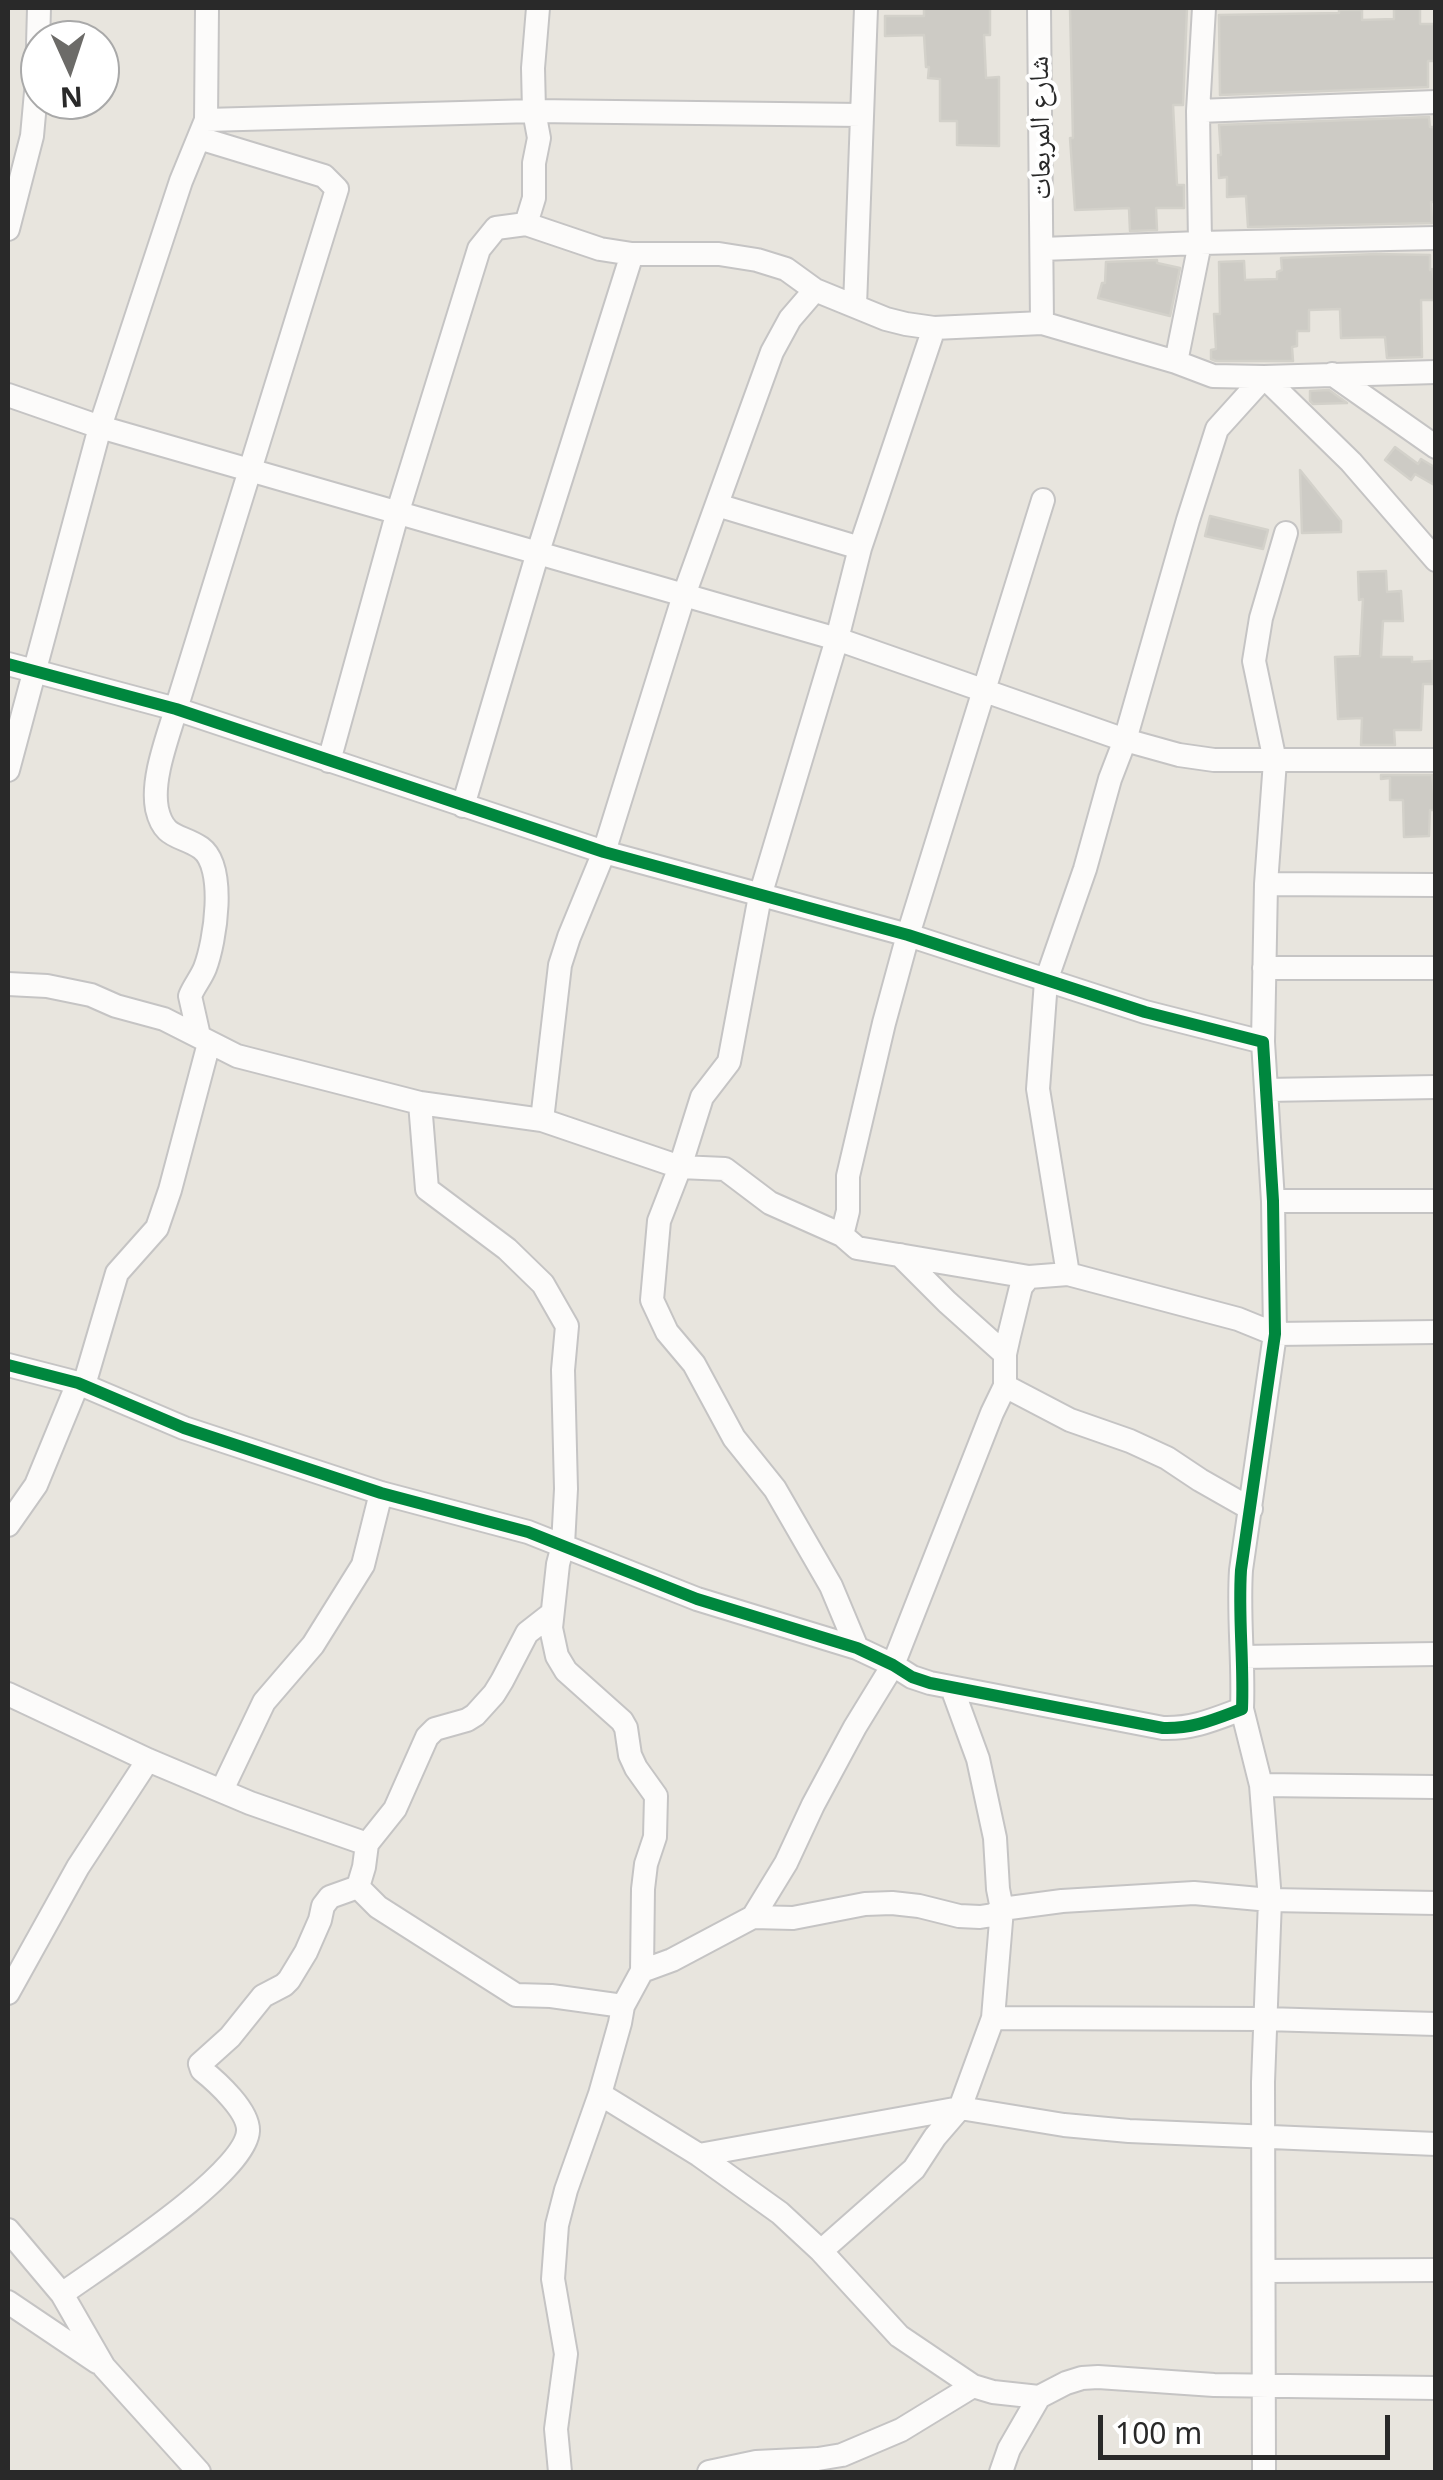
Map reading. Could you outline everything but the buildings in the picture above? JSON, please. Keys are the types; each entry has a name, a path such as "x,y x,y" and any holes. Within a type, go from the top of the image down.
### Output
{"street":[{"path":"8,229 32,136 39,8"},
{"path":"8,770 100,427 181,181 202,129 207,8"},
{"path":"526,224 534,198 539,138 533,68 538,8"},
{"path":"855,306 866,8"},
{"name":"شارع المربعات","path":"1039,8 1042,323"},
{"path":"1176,362 1200,243 1198,110 1204,8"},
{"path":"1198,110 1436,102"},
{"path":"202,129 534,111 861,114"},
{"path":"8,1525 36,1484 81,1384 116,1273 157,1228 170,1190 204,1039 190,996 204,970 210,947 216,879 210,857 200,847 176,838 164,826 158,812 157,783 176,709 337,189 324,176 202,129"},
{"path":"329,761 398,511 479,249 496,228 526,224 600,249 632,254 719,254 757,260 786,268 816,290 886,319 934,328 1042,323 1212,376 1436,372"},
{"path":"1042,249 1436,238"},
{"path":"463,806 632,254"},
{"path":"542,1120 560,965 604,852 684,595 772,352 790,319 816,290"},
{"path":"857,1648 831,1586 774,1490 734,1438 694,1364 667,1332 652,1300 659,1220 702,1097 730,1062 760,896 860,548 934,328"},
{"path":"1332,374 1436,447"},
{"path":"1264,377 1351,462 1436,560"},
{"path":"1068,1274 1038,1088 1046,981 1125,740 1216,429 1264,377"},
{"path":"8,394 100,427 836,639 1125,740 1179,754 1214,760 1435,760 1436,751"},
{"path":"842,1235 848,1211 848,1176 884,1022 1043,500"},
{"path":"717,505 860,548"},
{"path":"1264,2472 1265,2020 1270,1900 1261,1785 1242,1708 1240,1597 1275,1334 1274,1201 1262,1042 1266,884 1275,760 1254,661 1261,618 1286,533"},
{"path":"8,664 176,709 604,852 908,935 1145,1012 1262,1042"},
{"path":"1266,884 1436,885"},
{"path":"1264,968 1436,968"},
{"path":"8,984 47,986 91,995 164,1019 237,1056 420,1103 542,1120 680,1167 725,1169 770,1203 842,1235 858,1248 1030,1276 1068,1274 1238,1318 1275,1334 1436,1332"},
{"path":"1266,1090 1436,1086"},
{"path":"420,1103 427,1190 507,1249 543,1284 566,1326 563,1545 550,1615 553,1643 566,1671 622,1721 630,1755 656,1796 656,1837 646,1864 643,1888 642,1972 623,2006 600,2094 557,2226 553,2279 566,2354 556,2429 560,2472"},
{"path":"1274,1201 1436,1201"},
{"path":"900,1255 1005,1354"},
{"path":"642,1972 753,1916 786,1863 855,1727 893,1665 1005,1386 1005,1354 1021,1287 1030,1276"},
{"path":"8,1366 81,1384 184,1428 381,1492 528,1532 697,1599 857,1648 912,1677 1163,1728 1204,1724 1242,1708"},
{"path":"1005,1386 1070,1420 1155,1452 1251,1509"},
{"path":"222,1790 264,1702 313,1645 363,1564 381,1492"},
{"path":"62,2294 168,2218 223,2172 239,2152 248,2132 247,2121 200,2064 230,2037 264,1996 290,1980 330,1898 358,1886 367,1844 395,1808 427,1738 436,1729 475,1715 494,1694 526,1633 550,1615"},
{"path":"1242,1657 1436,1654"},
{"path":"821,2251 914,2169 960,2108 993,2018 1002,1909 991,1810 978,1759 952,1688"},
{"path":"8,1694 250,1803 367,1844"},
{"path":"8,1993 14,1956 78,1868 148,1760"},
{"path":"1261,1785 1436,1788"},
{"path":"358,1886 378,1907 516,1995 623,2006"},
{"path":"753,1916 793,1918 865,1904 892,1903 980,1917 1002,1909 1062,1901 1194,1893 1270,1900 1436,1903"},
{"path":"993,2018 1436,2024"},
{"path":"600,2094 700,2155 780,2214 821,2251 899,2336 972,2386 1039,2397"},
{"path":"700,2155 960,2108 1129,2131 1436,2144"},
{"path":"8,2230 62,2294 104,2366 199,2472"},
{"path":"1264,2271 1436,2270"},
{"path":"9,2306 104,2366"},
{"path":"1001,2472 1039,2397 1082,2378 1214,2386 1436,2388"},
{"path":"709,2472 756,2462 842,2454 901,2430 972,2386"}],"cycle path":[{"path":"8,664 176,709 604,852 908,935 1145,1012 1263,1042 1273,1201 1275,1334 1241,1570 1242,1709 1194,1725 1163,1728 930,1683 857,1648 697,1599 528,1532 381,1493 184,1428 78,1383 8,1365"}]}
